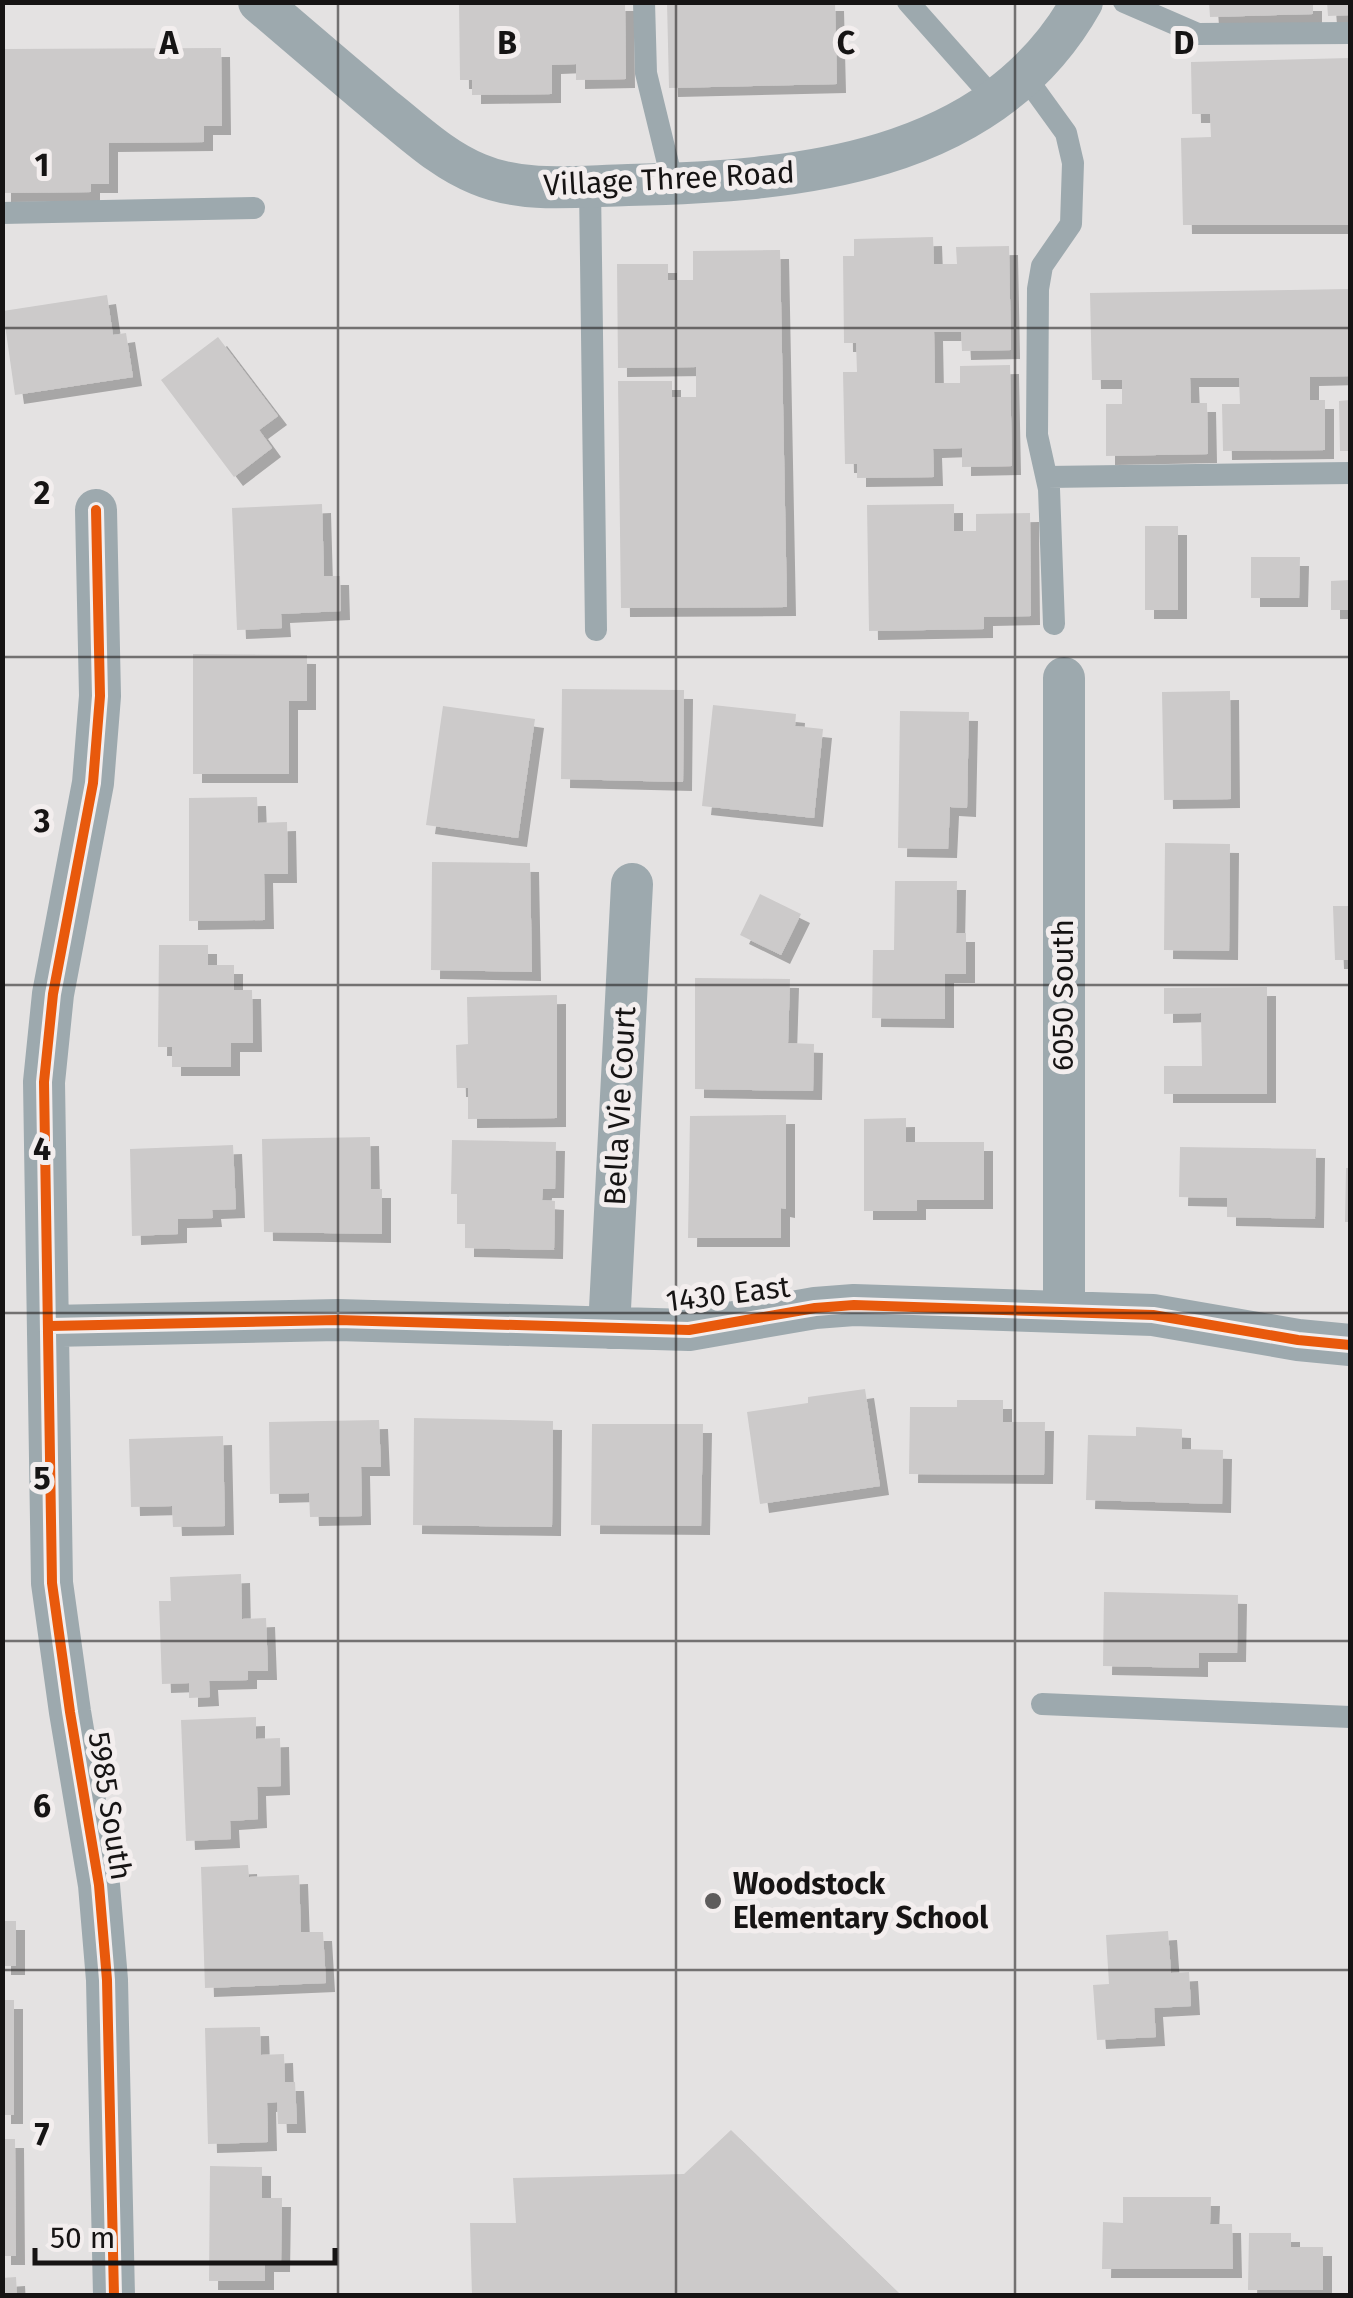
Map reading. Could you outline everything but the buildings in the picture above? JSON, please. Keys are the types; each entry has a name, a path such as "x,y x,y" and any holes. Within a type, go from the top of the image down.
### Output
{"street":[{"name":"Village Three Road","path":"258,2 416,134 458,164 497,181 520,185 590,186 772,178 835,168 954,125 1010,87 1043,57 1082,2"},
{"name":"5985 South","path":"96,510 100,696 92,782 53,994 44,1082 52,1583 99,1885 107,1980 114,2296"},
{"name":"6050 South","path":"1064,678 1064,1311"},
{"name":"Bella Vie Court","path":"609,1328 632,884"},
{"name":"1430 East","path":"50,1326 338,1320 690,1330 854,1305 1153,1315 1350,1345"}],"lane":[{"path":"644,2 646,73 673,184"},
{"path":"908,2 1066,133 1074,163 1071,224 1050,252 1039,276 1037,435 1047,477 1054,624"},
{"path":"1124,2 1198,34 1350,33"},
{"path":"590,186 596,630"},
{"path":"2,213 254,208"},
{"path":"1047,477 1350,473"},
{"path":"1042,1704 1350,1716"}],"cycle path":[{"path":"96,510 100,696 93,783 53,994 44,1082 52,1583 99,1885 107,1980 114,2296"},
{"path":"50,1326 338,1320 689,1330 854,1305 1153,1315 1350,1345"}],"place":[{"name":"Woodstock Elementary School","path":"713,1901"}]}
